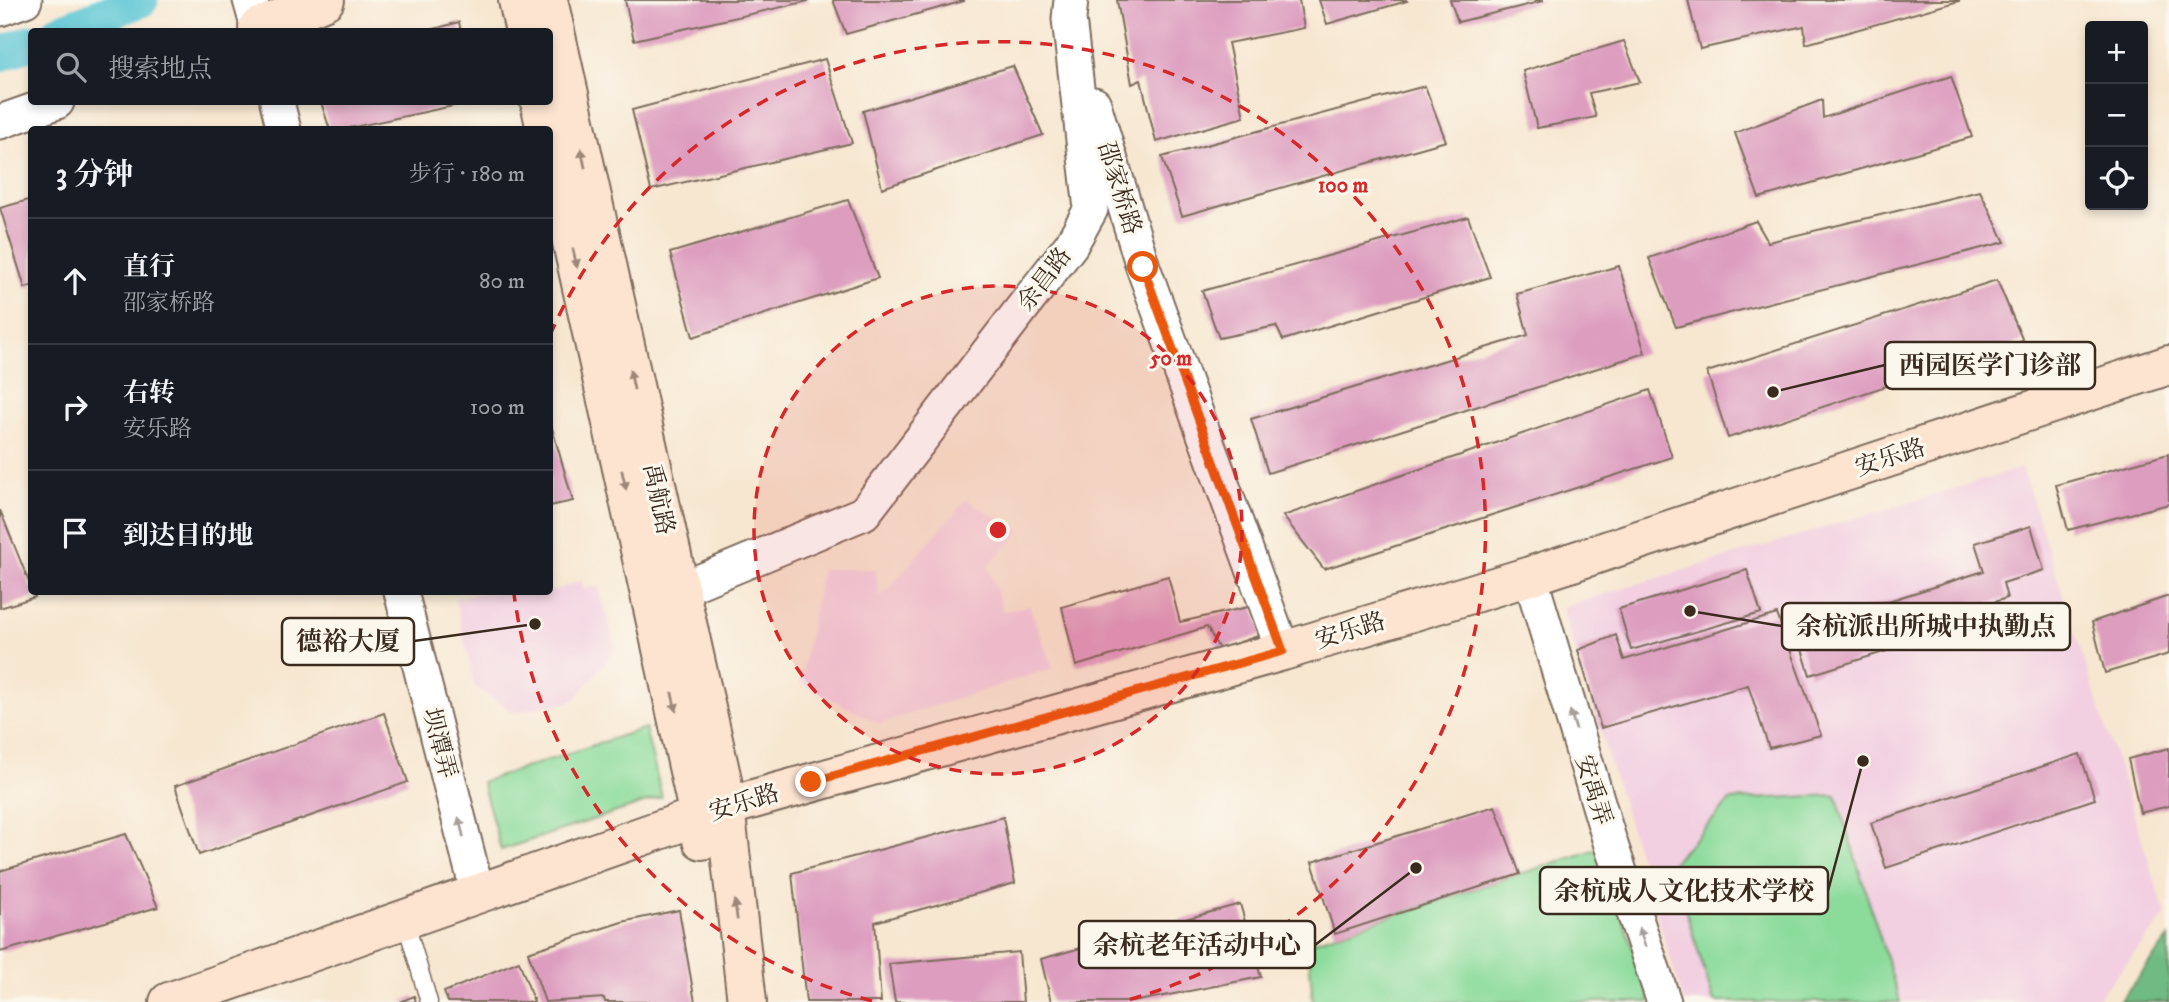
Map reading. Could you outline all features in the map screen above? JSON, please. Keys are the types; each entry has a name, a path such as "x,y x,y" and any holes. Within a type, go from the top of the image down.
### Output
{"street":[{"path":"0,9 25,0"},
{"path":"254,23 325,0"},
{"path":"517,0 524,28"},
{"name":"禹航路","path":"548,0 722,780 712,812 723,1002"},
{"name":"余昌路","path":"679,590 864,513 1071,245 1091,209 1068,6"},
{"name":"邵家桥路","path":"1068,6 1143,267 1283,651"},
{"path":"0,122 48,105"},
{"path":"278,105 283,126"},
{"path":"541,105 546,126"},
{"name":"禹航路","path":"553,155 712,812 747,1002"},
{"name":"安乐路","path":"169,1002 712,812 1283,651 1530,576 2169,365"},
{"name":"安禹弄","path":"1530,576 1610,842 1664,1002"},
{"name":"坝潭弄","path":"402,595 478,894"}],"lane":[{"path":"405,920 429,1002"}],"shaded area":[{"path":"2022,468 2166,915 2094,1002 1684,1002 1562,607"},
{"path":"966,500 1021,531 988,566 1003,611 1029,606 1053,668 879,724 800,682 822,569 876,569 880,598"},
{"path":"583,580 583,589 599,586 616,649 575,700 514,713 475,687 455,599 470,595 553,595 553,591"}],"green space":[{"path":"645,728 662,797 501,850 482,782"},
{"path":"1836,795 1900,1002 1714,1002 1671,864 1731,800"},
{"path":"1600,848 1650,1002 1313,1002 1308,943"},
{"path":"2169,938 2169,1002 2119,1002"}],"building":[{"path":"625,0 809,0 809,1 634,40"},
{"path":"833,0 964,0 964,1 846,34"},
{"path":"1117,0 1299,0 1304,28 1228,43 1244,117 1156,142 1141,80 1132,84"},
{"path":"1319,0 1406,0 1407,1 1327,24"},
{"path":"1450,0 1543,0 1543,1 1458,22"},
{"path":"1688,0 1959,1 1806,44 1804,26 1700,49"},
{"path":"459,22 460,28 438,28"},
{"path":"1624,41 1640,82 1589,93 1596,117 1537,128 1523,71"},
{"path":"825,59 852,143 651,190 632,110"},
{"path":"1013,66 1043,135 882,188 863,111"},
{"path":"1951,76 1972,137 1759,198 1735,133 1822,100 1823,118"},
{"path":"1425,86 1446,141 1182,216 1162,157"},
{"path":"322,105 458,105 359,126 329,126"},
{"path":"1980,191 2005,242 1676,327 1649,258 1756,221 1768,242"},
{"path":"28,200 28,287 25,288 0,208"},
{"path":"848,200 878,278 693,337 670,253"},
{"path":"1468,217 1490,277 1283,340 1276,326 1219,338 1202,291"},
{"path":"1619,266 1645,353 1268,473 1251,419 1528,335 1517,294"},
{"path":"1997,280 2023,341 1728,438 1707,372"},
{"path":"1650,390 1672,457 1324,569 1283,516"},
{"path":"553,431 573,501 553,505"},
{"path":"2168,454 2169,504 2068,530 2056,485"},
{"path":"0,510 28,580 28,595 35,597 0,608"},
{"path":"2031,526 2044,570 2003,583 2007,598 1981,606 1986,620 1810,675 1796,630 1984,571 1975,543"},
{"path":"1747,570 1761,613 1631,650 1619,609"},
{"path":"1168,576 1180,622 1253,606 1264,634 1219,649 1207,627 1076,666 1062,607"},
{"path":"2169,596 2169,654 2105,673 2092,622"},
{"path":"1777,614 1821,735 1769,748 1748,685 1601,728 1578,650 1616,635 1624,660"},
{"path":"384,713 408,782 199,855 175,786"},
{"path":"2169,748 2169,806 2140,813 2128,759"},
{"path":"2080,754 2095,799 1886,868 1871,823"},
{"path":"1495,806 1520,874 1335,934 1312,862"},
{"path":"1003,817 1015,883 875,922 881,1002 806,1002 792,873"},
{"path":"126,834 158,907 0,952 0,871"},
{"path":"1240,904 1261,977 1133,1002 1051,1002 1041,959"},
{"path":"679,910 695,1002 605,1002 604,998 545,1002 528,952 622,922"},
{"path":"1019,952 1023,1002 895,1002 889,964"},
{"path":"519,961 534,1002 448,1002 444,992"},
{"path":"414,996 416,1002 400,1002"}],"waterway":[{"path":"68,28 141,0"},
{"path":"0,54 28,44"}],"place":[{"name":"西园医学门诊部","path":"1773,392"},
{"name":"余杭派出所城中执勤点","path":"1690,611"},
{"name":"德裕大厦","path":"535,624"},
{"name":"余杭成人文化技术学校","path":"1863,761"},
{"name":"余杭老年活动中心","path":"1416,868"}],"route":[{"path":"811,782 1283,651 1143,267"}]}
